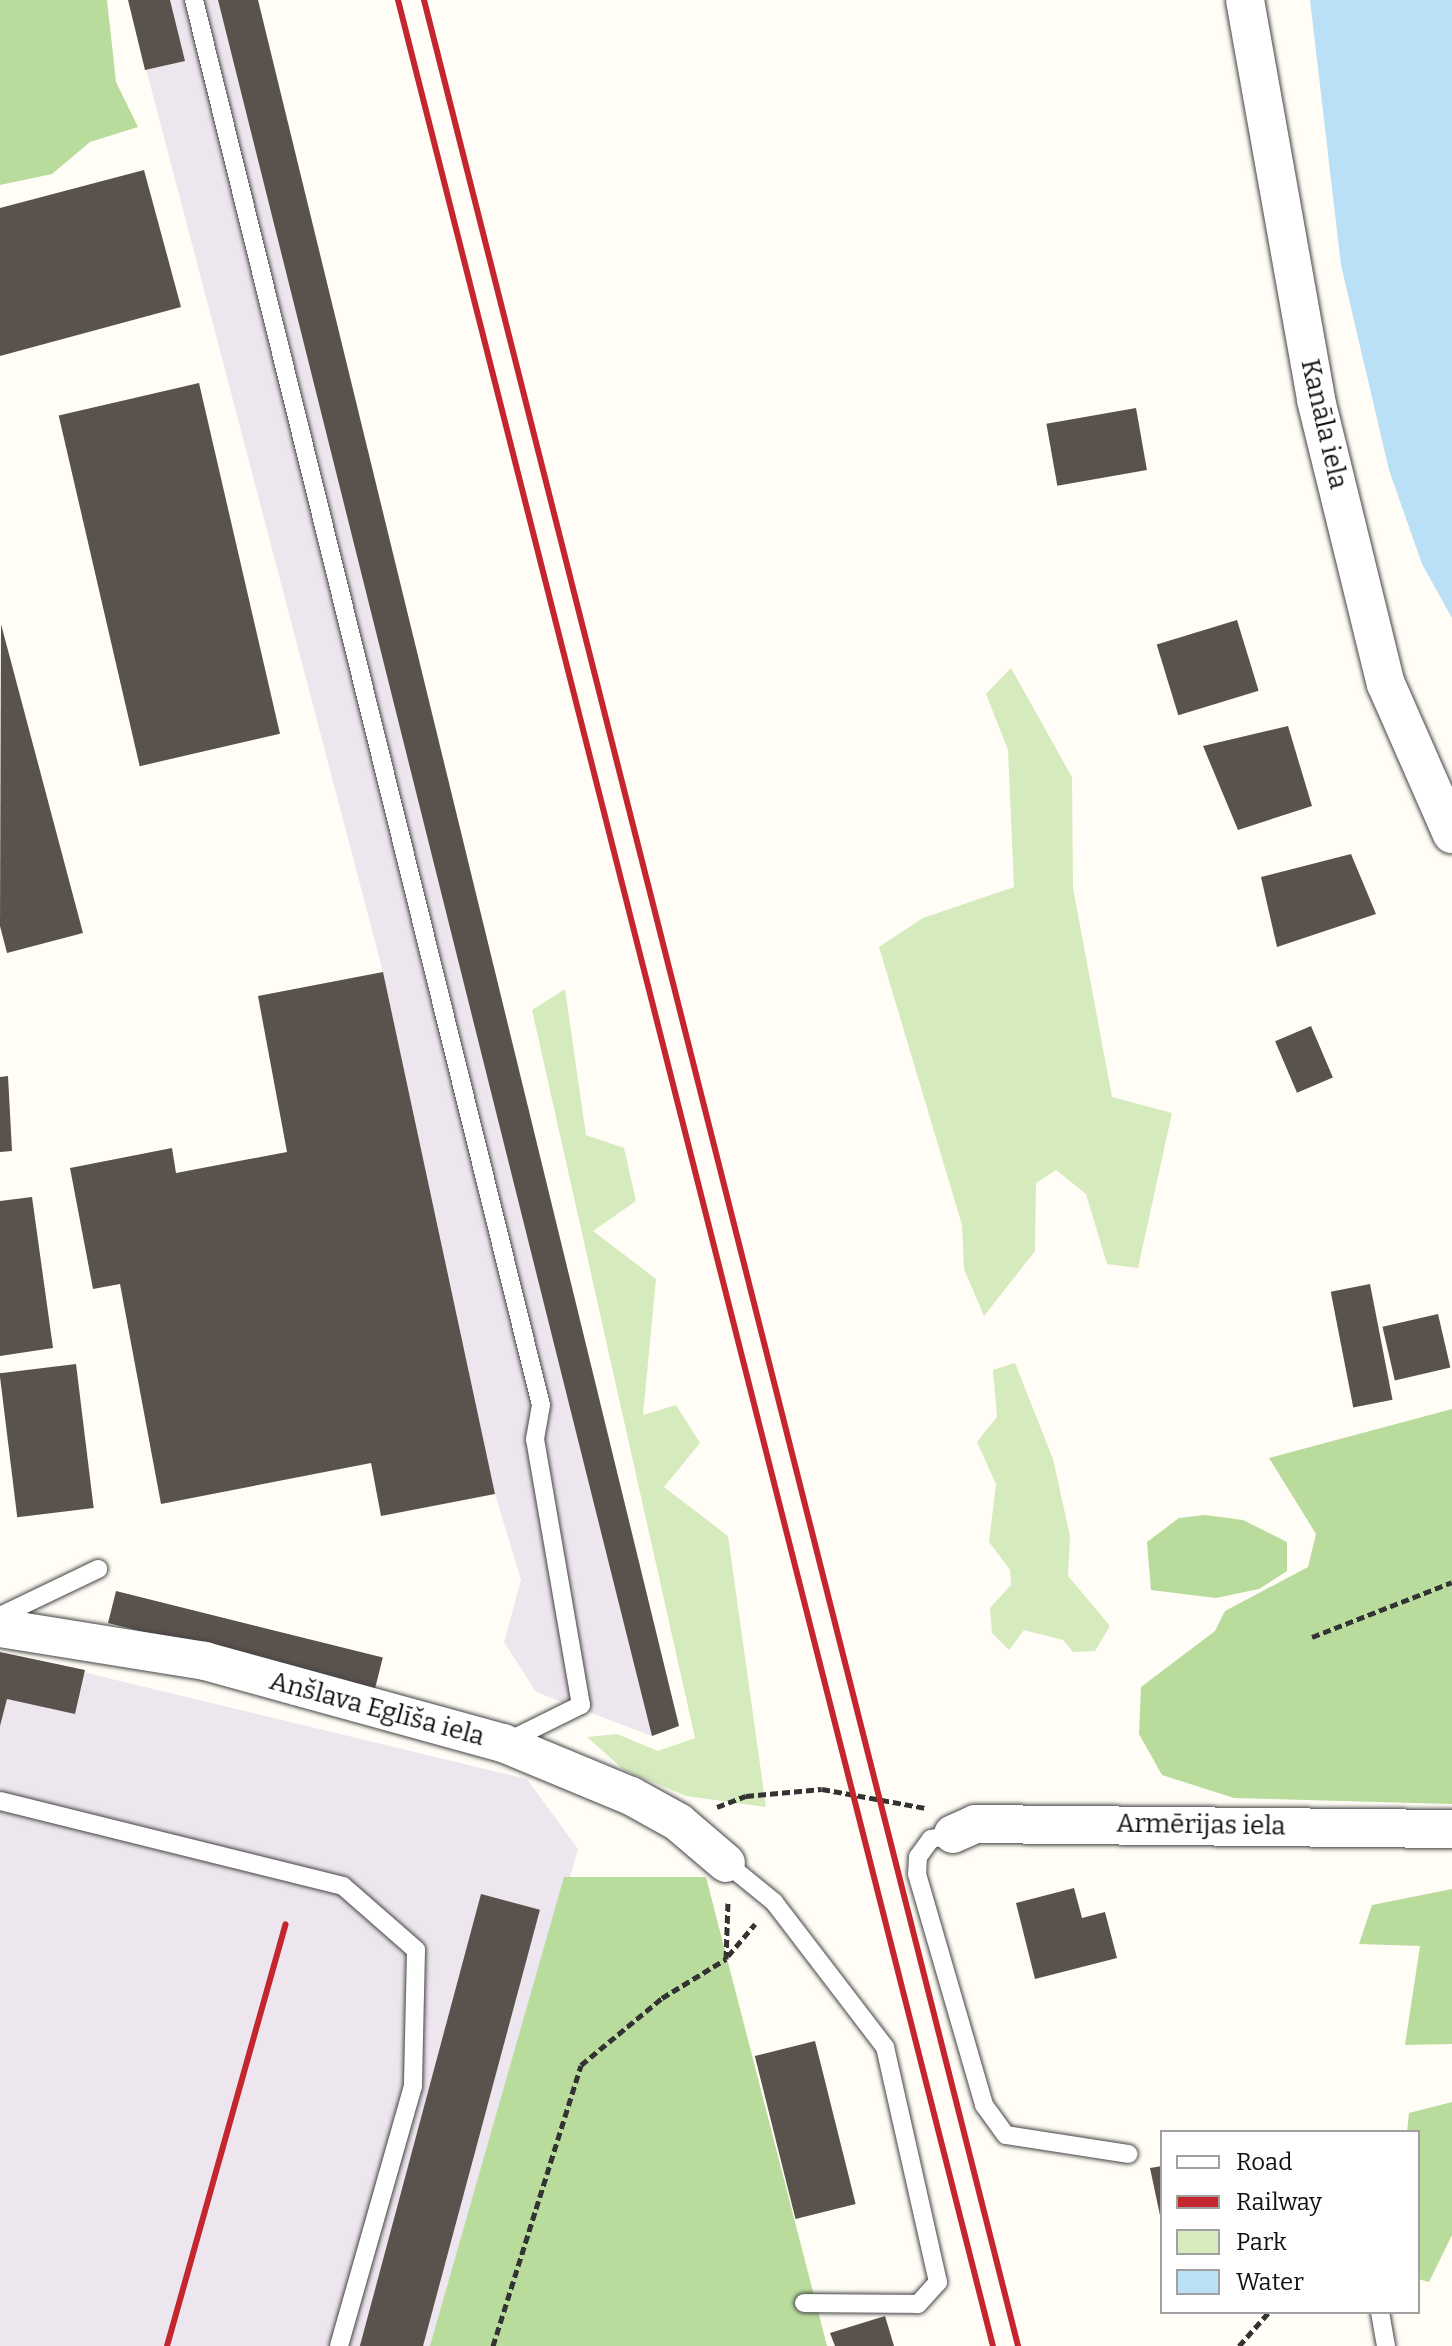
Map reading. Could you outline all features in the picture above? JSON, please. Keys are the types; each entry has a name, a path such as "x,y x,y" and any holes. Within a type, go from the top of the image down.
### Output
{"street":[{"name":"Kanāla iela","path":"1245,0 1316,400 1382,669 1452,834"},
{"name":"Anšlava Eglīša iela","path":"0,1628 205,1661 503,1743 678,1822 726,1863"},
{"name":"Armērijas iela","path":"953,1834 990,1824 1452,1829"}],"lane":[{"path":"194,0 541,1405 535,1439 581,1705 503,1743"},
{"path":"0,1616 98,1569"},
{"path":"0,1801 343,1886 416,1950 413,2086 339,2346"},
{"path":"953,1834 931,1839 918,1857 917,1874 984,2105 1006,2135 1129,2154"},
{"path":"726,1863 774,1902 885,2047 938,2282 918,2304 804,2303"},
{"path":"1380,2314 1386,2346"}],"path":[{"path":"1312,1637 1452,1582"},
{"path":"678,1822 746,1796 822,1789 920,1804 953,1834"},
{"path":"726,1863 726,1959"},
{"path":"493,2346 581,2065 662,1998 726,1959 774,1902"},
{"path":"1239,2346 1267,2314"}],"shaded area":[{"path":"128,0 258,0 679,1726 652,1736 536,1692 504,1642 521,1580 495,1494 383,972"},
{"path":"0,1652 527,1779 578,1849 438,2346 0,2346"}],"green space":[{"path":"0,0 107,0 116,82 138,127 90,142 52,174 0,185"},
{"path":"1011,668 1072,777 1073,888 1112,1097 1172,1113 1138,1268 1107,1264 1086,1194 1056,1170 1036,1183 1035,1251 984,1316 964,1269 962,1225 879,947 923,918 1014,887 1008,750 986,694"},
{"path":"565,989 586,1135 624,1148 636,1201 593,1231 656,1279 643,1415 676,1405 700,1443 664,1487 728,1536 766,1807 686,1796 624,1770 587,1737 617,1734 658,1751 695,1738 532,1010"},
{"path":"1015,1363 1053,1459 1070,1536 1068,1576 1110,1626 1095,1651 1073,1652 1063,1640 1024,1630 1009,1650 992,1633 990,1608 1011,1585 1010,1570 989,1542 996,1484 977,1442 997,1417 993,1370"},
{"path":"1452,1409 1452,1804 1234,1798 1162,1775 1139,1734 1141,1687 1215,1631 1225,1611 1308,1567 1316,1534 1269,1458"},
{"path":"1205,1515 1243,1520 1287,1542 1287,1571 1259,1589 1216,1598 1151,1590 1147,1542 1179,1518"},
{"path":"564,1877 706,1877 827,2346 430,2346"},
{"path":"1452,1889 1452,2044 1405,2045 1420,1946 1359,1944 1372,1905"},
{"path":"1452,2102 1452,2235 1429,2282 1420,2280 1420,2130 1407,2130 1409,2113"}],"water":[{"path":"1310,0 1452,0 1452,618 1422,564 1389,470 1341,265"}],"building":[{"path":"128,0 170,0 185,61 145,70"},
{"path":"218,0 258,0 679,1726 652,1736"},
{"path":"144,170 181,307 0,356 0,208"},
{"path":"199,383 280,734 140,766 59,415"},
{"path":"1136,408 1147,470 1057,486 1046,424"},
{"path":"1237,620 1259,691 1178,715 1157,645"},
{"path":"1,624 83,933 7,953 0,926"},
{"path":"1288,726 1312,806 1238,830 1203,746"},
{"path":"1351,854 1376,914 1277,947 1261,877"},
{"path":"383,972 495,1494 381,1516 371,1463 161,1504 120,1284 93,1289 70,1168 172,1148 176,1173 287,1152 258,996"},
{"path":"1311,1026 1333,1078 1297,1093 1275,1041"},
{"path":"8,1076 12,1151 0,1152 0,1077"},
{"path":"32,1197 53,1348 0,1356 0,1201"},
{"path":"1370,1284 1393,1400 1353,1407 1331,1292"},
{"path":"1438,1314 1450,1368 1395,1380 1382,1327"},
{"path":"76,1364 94,1508 17,1517 0,1373"},
{"path":"116,1591 383,1658 375,1690 108,1623"},
{"path":"0,1652 85,1670 75,1714 7,1699 0,1726"},
{"path":"1074,1888 1082,1918 1105,1912 1117,1958 1035,1979 1016,1903"},
{"path":"481,1894 540,1910 423,2346 360,2346"},
{"path":"815,2041 856,2204 795,2219 755,2056"},
{"path":"1160,2166 1160,2215 1150,2168"},
{"path":"885,2316 894,2346 835,2346 830,2333"}],"railway":[{"path":"398,0 993,2346"},
{"path":"424,0 1018,2346"},
{"path":"167,2346 286,1924"}]}
